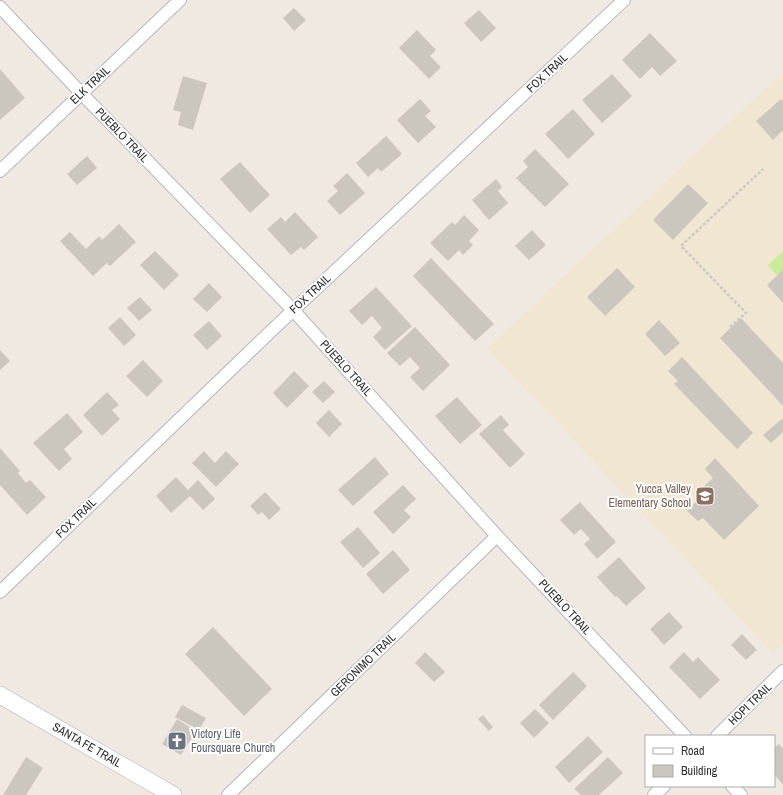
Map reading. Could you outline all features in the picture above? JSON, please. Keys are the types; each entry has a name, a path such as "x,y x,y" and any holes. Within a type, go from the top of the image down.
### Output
{"street":[{"name":"ELK TRAIL","path":"0,171 180,0"},
{"name":"FOX TRAIL","path":"0,592 293,310 624,0"},
{"name":"PUEBLO TRAIL","path":"0,7 81,93 293,310 497,536 684,735"},
{"name":"GERONIMO TRAIL","path":"228,795 497,536"},
{"name":"HOPI TRAIL","path":"718,735 783,671"},
{"name":"SANTA FE TRAIL","path":"0,695 173,795"},
{"path":"654,795 663,787"},
{"path":"733,787 740,795"}],"path":[{"path":"730,328 746,313 681,246 763,169"}],"shaded area":[{"name":"Yucca Valley Elementary School","path":"783,72 783,644 773,653 487,348"}],"green space":[{"path":"783,251 783,282 768,265"}],"building":[{"path":"294,8 306,20 294,31 283,18"},
{"path":"479,10 496,28 481,42 464,23"},
{"path":"417,30 436,50 430,56 441,67 429,79 399,48"},
{"path":"650,33 677,61 660,76 652,67 640,79 622,60"},
{"path":"0,69 25,98 0,120"},
{"path":"612,74 632,96 602,123 582,100"},
{"path":"183,76 207,83 193,130 178,125 181,112 173,110"},
{"path":"420,99 431,111 425,116 436,127 418,143 397,120"},
{"path":"781,99 783,101 783,130 773,140 756,121"},
{"path":"573,109 595,134 568,159 545,134"},
{"path":"386,136 402,154 381,172 378,168 368,177 356,163"},
{"path":"535,149 569,184 545,207 516,178 528,167 523,161"},
{"path":"87,156 97,168 77,185 67,174"},
{"path":"240,162 270,195 250,213 220,179"},
{"path":"347,173 365,193 340,215 327,201 338,191 333,186"},
{"path":"496,179 502,187 498,191 508,203 489,220 472,200"},
{"path":"688,184 708,203 673,240 653,220"},
{"path":"295,212 318,237 304,250 301,247 291,255 267,229 281,217 285,222"},
{"path":"464,215 479,230 469,241 473,245 463,255 459,250 448,261 430,243 452,222 455,225"},
{"path":"119,224 136,242 110,266 107,263 93,276 60,241 70,232 86,249 99,236 102,240"},
{"path":"532,230 546,245 529,260 515,246"},
{"path":"155,251 179,275 164,290 140,265"},
{"path":"431,258 494,324 475,341 413,276"},
{"path":"617,268 635,287 605,316 587,297"},
{"path":"783,270 783,303 767,285"},
{"path":"209,283 222,297 207,312 193,299"},
{"path":"376,287 412,326 385,350 373,337 382,328 372,316 362,325 349,311"},
{"path":"140,297 152,310 139,321 127,308"},
{"path":"120,317 136,335 124,346 108,328"},
{"path":"741,318 783,363 783,406 720,338"},
{"path":"659,320 680,343 665,356 645,334"},
{"path":"209,321 222,336 207,350 193,335"},
{"path":"415,327 450,365 423,391 410,377 420,368 410,357 400,366 387,353"},
{"path":"0,350 10,361 0,370"},
{"path":"682,357 753,433 737,449 674,384 678,381 668,371"},
{"path":"143,360 163,381 147,397 126,376"},
{"path":"294,371 309,386 287,408 273,393"},
{"path":"324,381 335,392 323,403 312,392"},
{"path":"107,392 119,405 112,410 120,419 102,436 83,415"},
{"path":"457,397 482,425 460,444 435,416"},
{"path":"329,410 342,424 329,437 316,423"},
{"path":"67,413 83,432 64,449 72,459 59,471 33,443"},
{"path":"501,415 509,425 503,430 525,454 510,468 479,434"},
{"path":"783,418 783,432 771,443 763,435"},
{"path":"0,448 20,471 18,473 26,483 30,480 46,497 27,515 0,485"},
{"path":"204,451 215,463 226,451 239,464 216,487 192,463"},
{"path":"375,457 389,474 353,506 338,490"},
{"path":"715,458 759,506 724,540 703,518 698,521 687,511 705,493 701,489 713,478 705,469"},
{"path":"176,477 188,490 198,480 215,499 203,510 190,496 171,513 156,496"},
{"path":"403,485 416,499 404,510 411,517 393,534 373,512"},
{"path":"265,492 281,509 269,520 262,512 258,515 250,506"},
{"path":"580,502 616,542 597,559 584,544 590,539 581,529 574,535 560,520"},
{"path":"358,527 380,553 363,568 340,542"},
{"path":"393,550 410,570 383,594 366,574"},
{"path":"619,557 646,588 626,606 617,596 615,597 597,577"},
{"path":"669,612 683,627 664,645 650,629"},
{"path":"213,627 272,689 244,716 185,654"},
{"path":"742,634 757,650 746,660 731,645"},
{"path":"425,652 445,672 434,682 415,663"},
{"path":"684,652 693,662 698,657 720,680 700,699 669,667"},
{"path":"573,672 587,686 553,720 539,705"},
{"path":"182,705 206,718 199,730 175,717"},
{"path":"535,709 549,723 534,738 520,723"},
{"path":"483,715 493,727 489,731 478,719"},
{"path":"177,719 196,731 181,755 162,744"},
{"path":"588,736 603,752 569,783 555,767"},
{"path":"779,744 783,749 783,785 775,775 775,747"},
{"path":"26,757 43,768 26,795 3,795"},
{"path":"608,757 623,773 599,795 581,795 574,789"}],"place":[{"name":"Yucca Valley Elementary School","path":"705,496"},
{"name":"Victory Life Foursquare Church","path":"177,741"}]}
